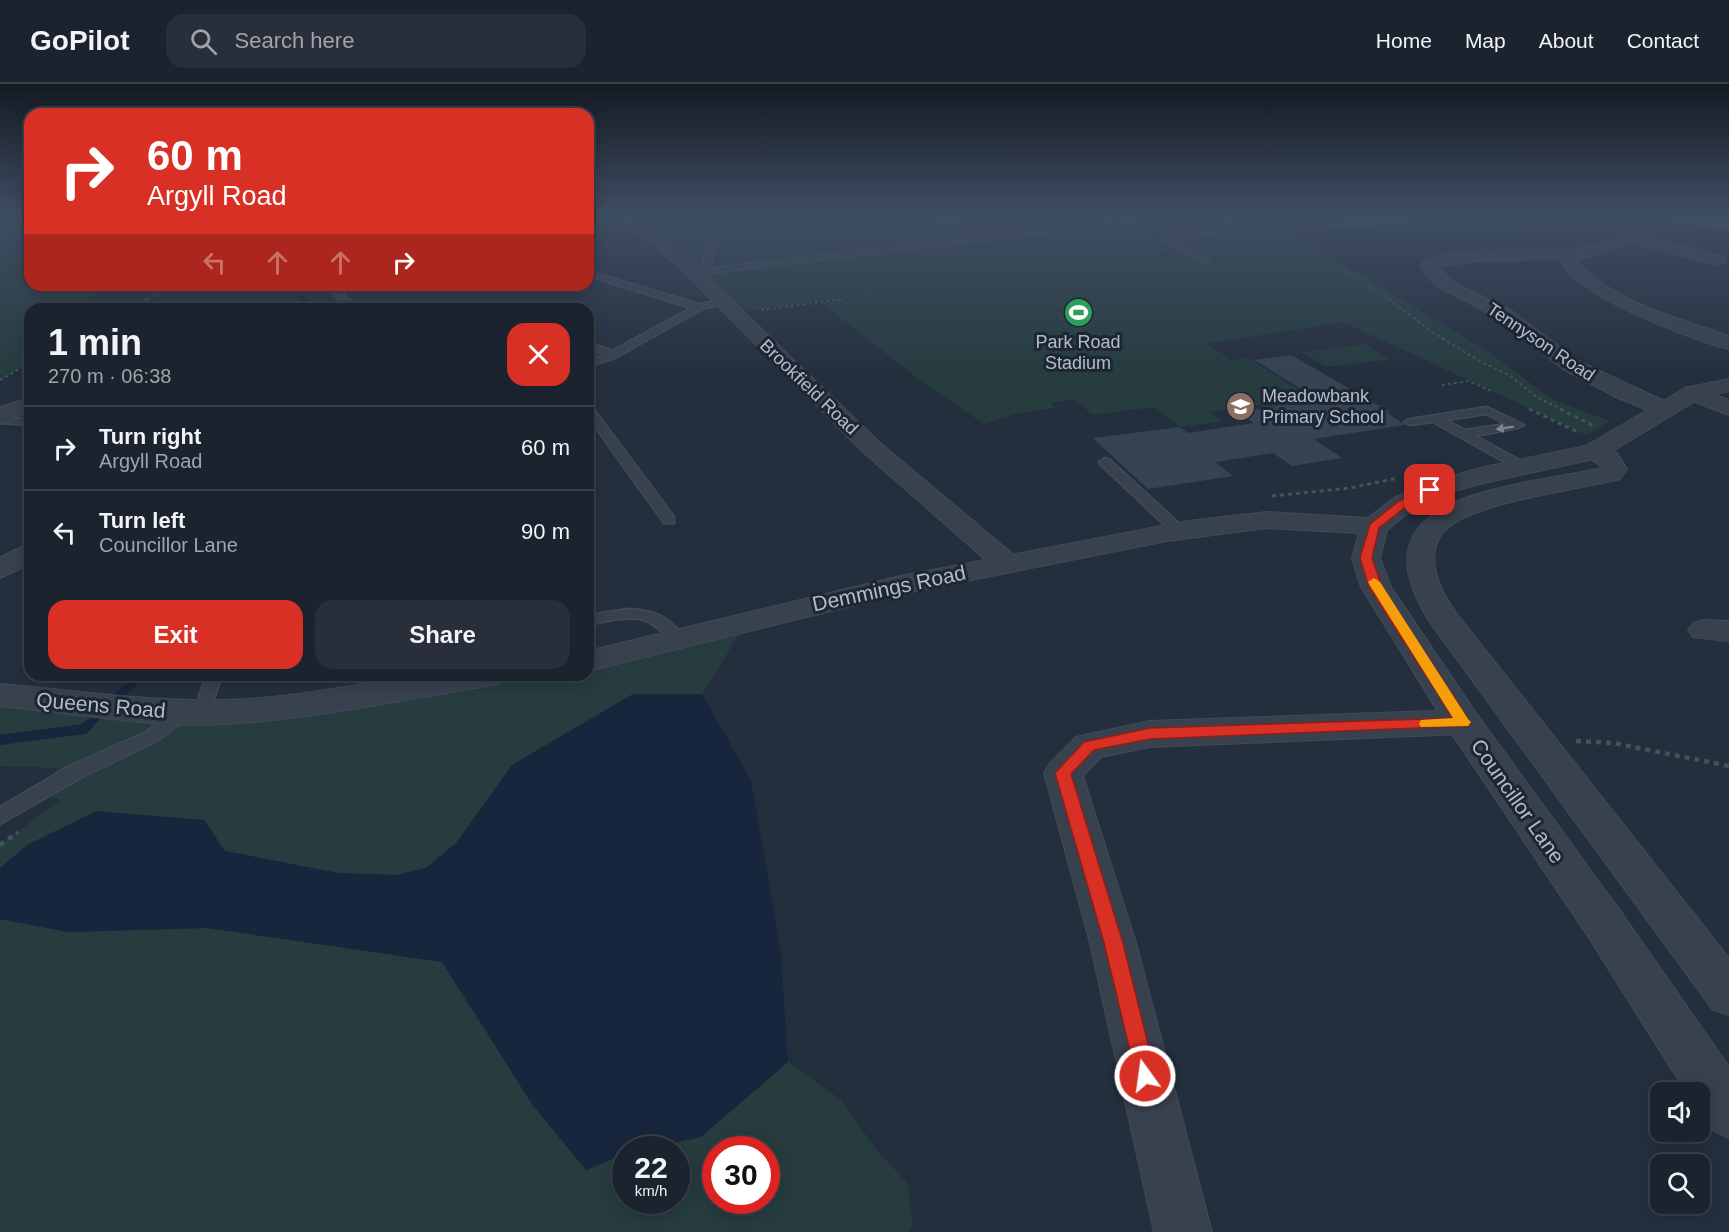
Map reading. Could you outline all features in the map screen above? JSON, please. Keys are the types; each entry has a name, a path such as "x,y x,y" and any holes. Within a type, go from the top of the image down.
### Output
{"street":[{"name":"Brookfield Road","path":"693,267 700,272 728,309 871,447 1005,562"},
{"name":"Tennyson Road","path":"1429,267 1441,281 1502,313 1526,330 1556,357 1617,391 1665,410"},
{"path":"1572,267 1575,272 1608,294 1729,343"},
{"path":"1371,538 1403,504 1430,490 1594,452 1693,393 1729,385"},
{"path":"1693,393 1729,408"},
{"path":"0,414 24,407"},
{"path":"1594,452 1608,458 1615,469 1611,474 1468,507 1440,520 1422,542 1420,565 1429,595 1468,651 1729,994"},
{"name":"Demmings Road","path":"594,660 822,602 1005,562 1186,530 1238,528 1371,538"},
{"name":"Councillor Lane","path":"1371,538 1366,558 1376,587 1463,722 1605,925 1729,1112"},
{"path":"0,568 24,555"},
{"path":"193,712 286,707 449,681"},
{"name":"Queens Road","path":"13,697 193,712"},
{"path":"1183,1232 1113,943 1063,773 1089,746 1150,734 1463,722"}],"lane":[{"path":"700,272 704,267"},
{"path":"700,272 754,267"},
{"path":"594,275 699,307 728,309"},
{"path":"336,291 349,303"},
{"path":"594,362 613,355 699,307"},
{"path":"594,347 613,355"},
{"path":"1410,422 1488,410 1518,425 1463,434"},
{"path":"594,417 669,520"},
{"path":"1435,418 1523,467"},
{"path":"0,420 24,422"},
{"path":"1105,462 1186,530"},
{"path":"594,619 622,615 654,618 666,624 677,640"},
{"path":"0,816 75,772 152,736 193,712 211,681"}],"path":[{"path":"728,309 1068,267"},
{"path":"1340,267 1377,289 1432,332 1481,362 1509,375 1537,397 1575,418 1622,437"},
{"path":"137,303 166,291"},
{"path":"0,380 24,366"},
{"path":"1534,739 1612,743 1729,766"}],"green space":[{"path":"0,267 24,267 24,291 103,291 87,299 104,303 24,303 24,366 0,380"},
{"path":"699,267 1069,267 741,312 705,273 712,272 709,267"},
{"path":"1085,267 1348,267 1492,354 1553,400 1610,421 1587,435 1343,322 1207,344 1232,360 1248,358 1324,405 1271,413 1260,405 1211,412 1222,421 1180,427 1154,407 1093,415 1074,399 1050,403 1055,408 1020,413 984,424 922,382 822,303"},
{"path":"1364,344 1391,359 1326,367 1301,352"},
{"path":"747,622 702,694 633,694 512,765 456,843 426,868 396,875 338,873 225,851 204,820 0,868 0,845 60,800 39,793 58,768 0,766 0,695 202,713 442,681 594,681 594,660"},
{"path":"0,919 68,932 207,928 443,962 532,1104 586,1170 612,1159 612,1214 690,1214 690,1139 702,1136 702,1214 780,1214 780,1136 702,1136 788,1062 841,1100 875,1148 907,1183 913,1223 908,1232 0,1232"}],"water":[{"path":"633,694 702,694 751,780 781,953 788,1062 701,1137 690,1139 690,1136 612,1136 612,1159 586,1170 532,1104 442,962 207,928 68,932 0,919 0,868 27,845 96,811 204,820 225,851 338,873 396,875 426,868 456,843 512,765"}],"building":[{"path":"1291,355 1390,412 1387,413 1405,425 1314,439 1342,458 1292,466 1273,453 1215,462 1233,476 1148,489 1093,438 1180,427 1188,433 1254,423 1238,412 1319,400 1254,360"}],"waterway":[{"path":"292,291 305,300"},
{"path":"303,299 307,303"},
{"path":"112,702 135,681"},
{"path":"87,726 103,711"},
{"path":"0,740 84,729 87,726"}],"slow traffic":[{"path":"1374,582 1463,722 1426,724"}],"place":[{"name":"Park Road Stadium","path":"1078,313"},
{"name":"Meadowbank Primary School","path":"1241,406"}],"route":[{"path":"1145,1076 1113,943 1063,773 1089,746 1150,734 1463,722 1376,587 1366,558 1374,527 1403,504 1430,490"}]}
